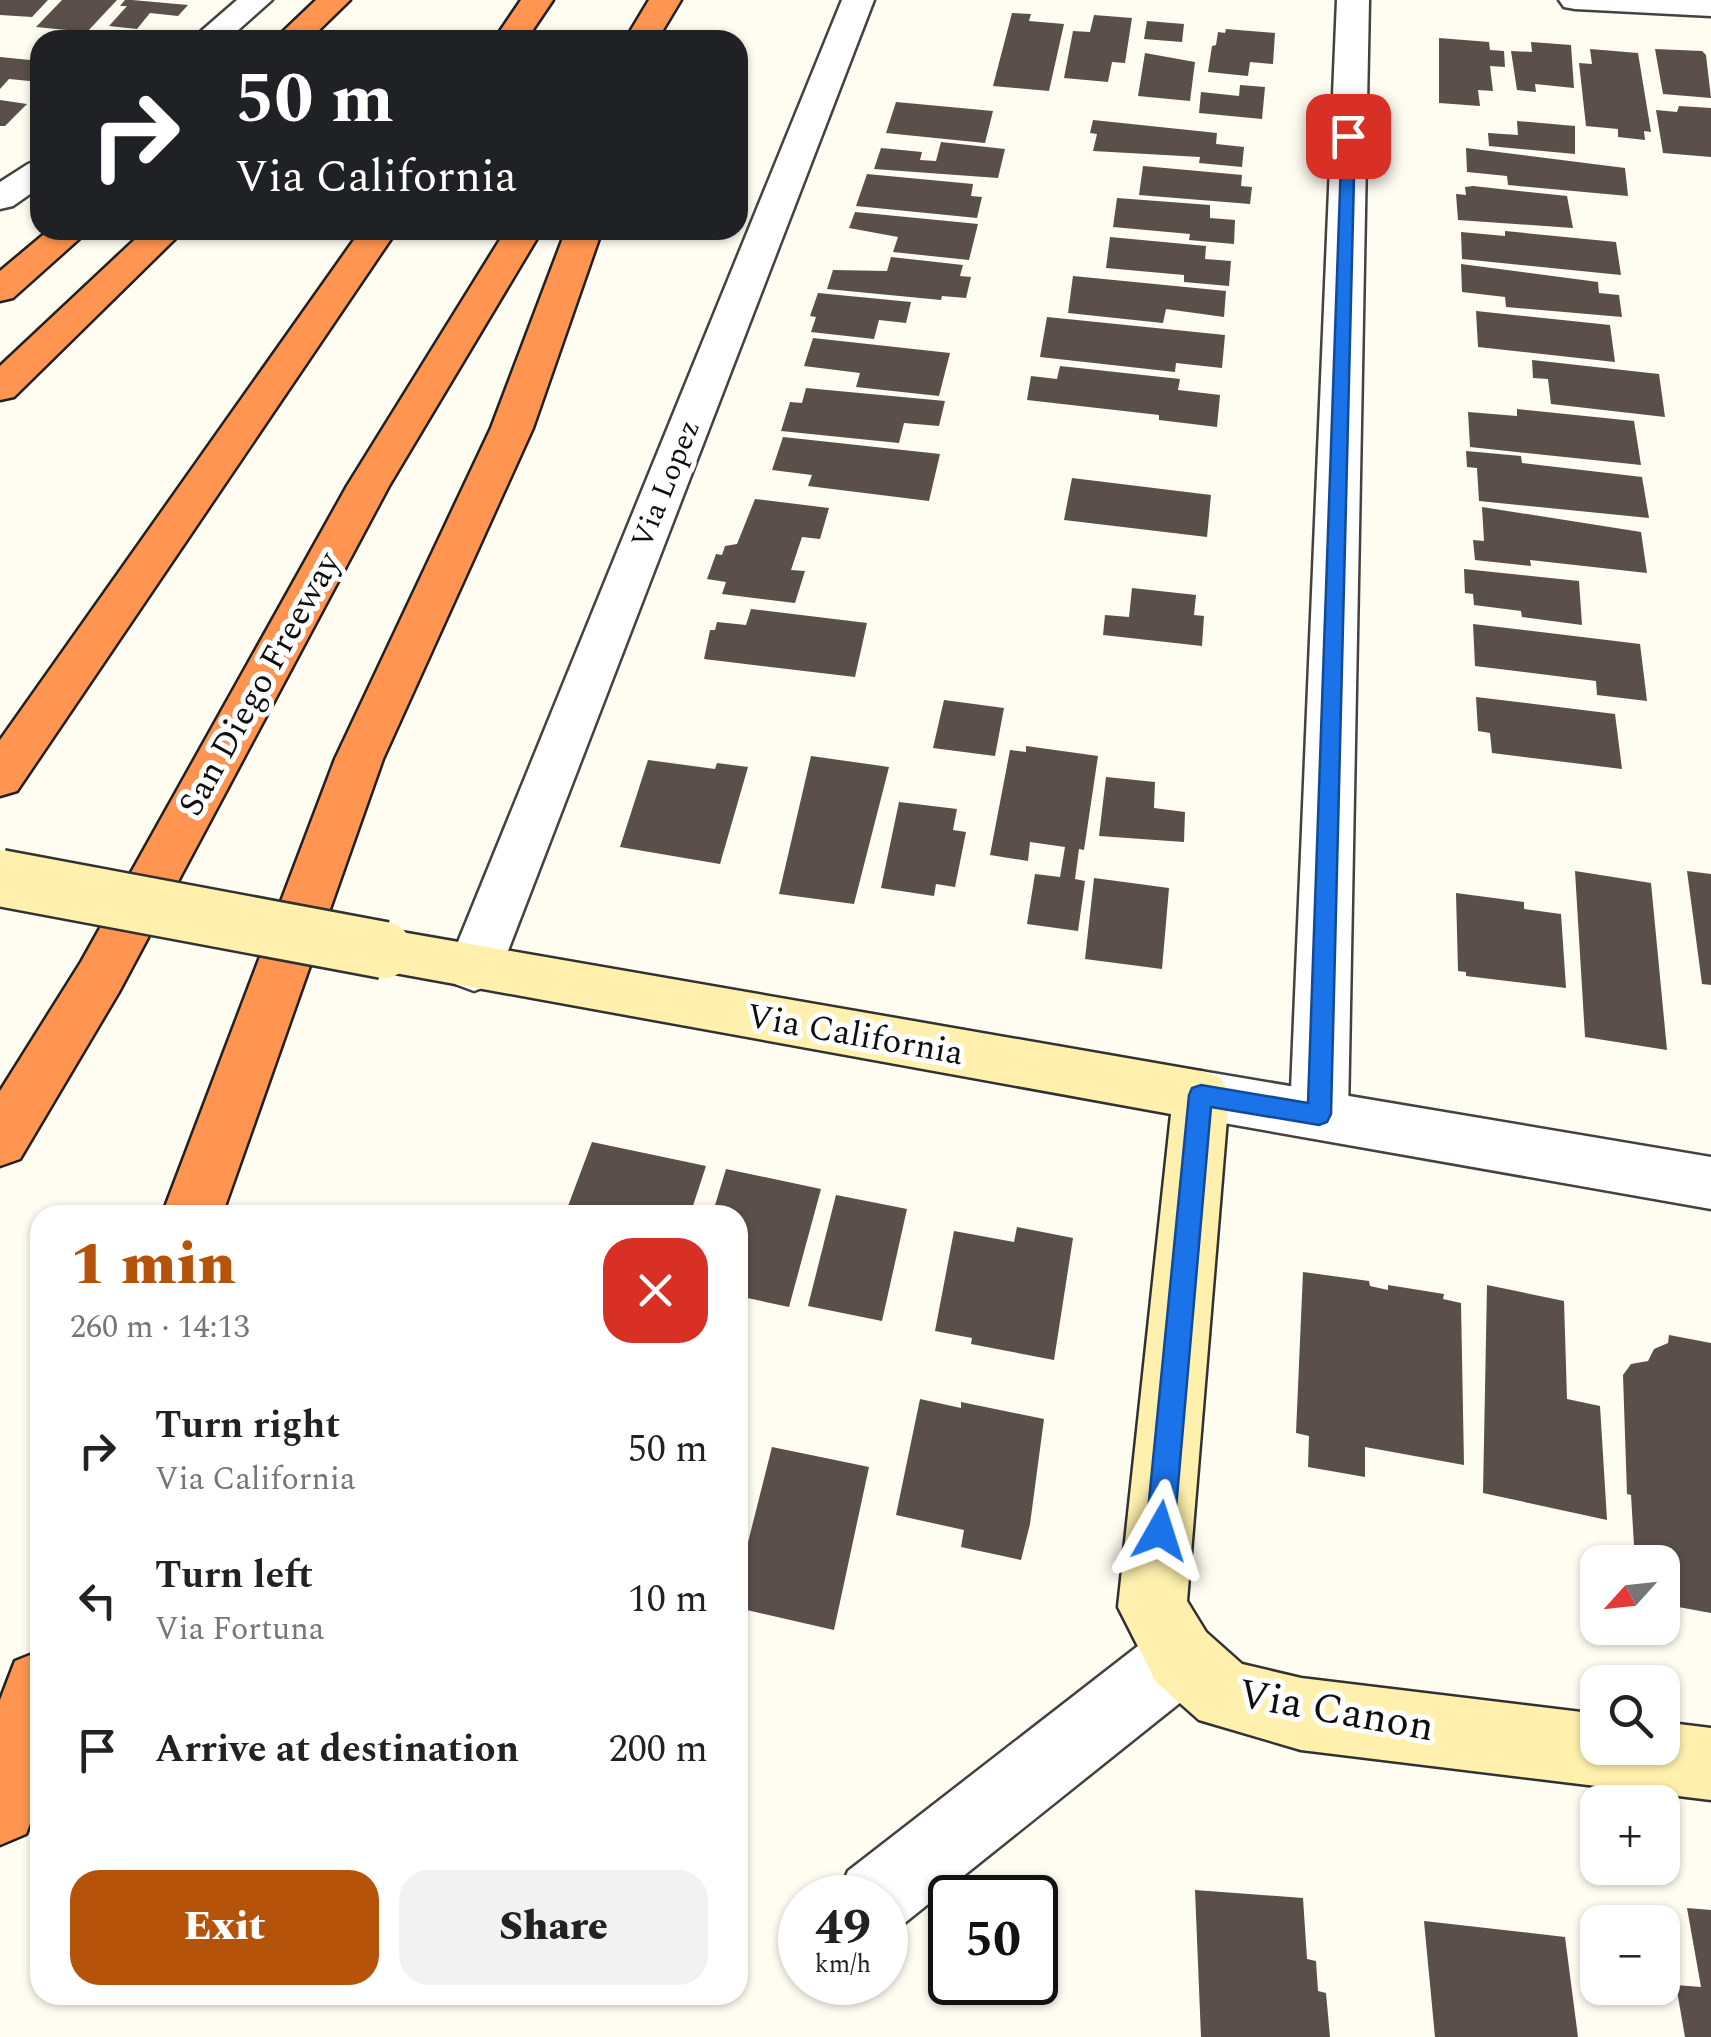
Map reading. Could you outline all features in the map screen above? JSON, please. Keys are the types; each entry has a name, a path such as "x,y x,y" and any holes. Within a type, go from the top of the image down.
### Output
{"highway":[{"path":"517,30 538,0"},
{"path":"648,30 667,0"},
{"path":"657,30 667,0"},
{"path":"307,30 346,7"},
{"path":"0,290 58,240"},
{"path":"0,388 155,240"},
{"path":"0,778 372,240"},
{"name":"San Diego Freeway","path":"0,1141 100,976 368,486 518,240"},
{"path":"196,1205 359,759 512,428 580,240"},
{"path":"0,1808 30,1716"}],"main road":[{"name":"Via California","path":"0,878 474,969 1201,1095"},
{"name":"Via Canon","path":"1201,1095 1152,1607 1180,1657 1224,1695 1301,1714 1711,1764"}],"street":[{"path":"219,30 256,0"},
{"name":"Via Lopez","path":"474,969 858,0"},
{"path":"1319,1114 1352,0"},
{"path":"1575,0 1711,7"},
{"path":"0,198 30,178"},
{"name":"Via California","path":"1201,1095 1711,1183"},
{"path":"904,1875 1180,1657"}],"building":[{"path":"0,0 48,0 32,17 0,15"},
{"path":"62,0 117,0 89,30 36,27"},
{"path":"125,0 188,5 178,16 150,13 137,29 109,26 127,6 120,6"},
{"path":"1012,13 1031,14 1029,21 1064,24 1049,91 993,86"},
{"path":"1094,15 1132,18 1125,63 1112,62 1108,82 1064,78 1073,31 1090,32"},
{"path":"1147,21 1184,24 1182,42 1144,39"},
{"path":"1226,29 1275,33 1273,64 1250,62 1248,76 1208,72 1212,46 1216,45 1218,32 1225,33"},
{"path":"1439,38 1489,42 1490,50 1504,51 1505,67 1490,66 1493,91 1478,90 1480,106 1439,103"},
{"path":"1531,42 1571,45 1574,88 1535,84 1536,92 1517,90 1511,51 1532,52"},
{"path":"1590,49 1638,53 1651,132 1644,131 1645,140 1618,137 1618,129 1586,126 1579,63 1592,64"},
{"path":"1655,49 1702,51 1706,55 1711,98 1663,94"},
{"path":"1145,53 1195,62 1190,101 1138,96"},
{"path":"0,57 30,60 30,81 9,79 0,89"},
{"path":"1240,85 1265,87 1262,119 1199,113 1201,92 1239,96"},
{"path":"0,100 27,104 5,126 0,126"},
{"path":"896,102 993,111 985,143 886,133"},
{"path":"1679,106 1711,108 1711,157 1663,153 1656,110 1677,112"},
{"path":"1093,120 1217,133 1216,144 1244,147 1242,167 1199,163 1200,157 1093,151 1097,134 1090,133"},
{"path":"1517,121 1575,126 1575,154 1489,146 1488,133 1518,135"},
{"path":"941,142 1005,149 998,178 874,169 881,148 922,152 920,160 936,161"},
{"path":"1466,148 1625,168 1628,196 1508,185 1507,176 1467,172"},
{"path":"1143,166 1242,175 1241,186 1252,187 1250,204 1139,195"},
{"path":"867,174 973,184 971,196 982,197 977,218 856,206"},
{"path":"1465,187 1567,196 1573,228 1458,220 1456,194 1466,195"},
{"path":"1117,198 1210,205 1210,218 1235,220 1234,244 1189,240 1190,234 1113,227"},
{"path":"855,212 978,224 969,260 893,252 898,237 849,228"},
{"path":"1505,231 1616,242 1621,275 1462,259 1461,232 1505,236"},
{"path":"1110,237 1206,246 1205,259 1231,261 1229,286 1184,282 1184,275 1106,268"},
{"path":"891,257 963,265 960,276 971,277 966,298 942,296 941,300 827,289 833,270 887,271"},
{"path":"1461,264 1598,282 1599,293 1619,295 1622,317 1506,307 1505,297 1462,292"},
{"path":"1073,276 1226,291 1224,317 1166,309 1163,323 1068,313"},
{"path":"818,293 911,302 906,323 879,320 874,339 811,332 816,317 810,316"},
{"path":"1476,311 1610,325 1615,362 1478,347"},
{"path":"1047,317 1225,335 1222,368 1176,363 1175,372 1040,357"},
{"path":"813,338 950,353 939,396 856,387 860,373 804,366"},
{"path":"1532,360 1659,374 1665,417 1551,404 1548,379 1533,378"},
{"path":"1060,366 1180,379 1178,390 1220,395 1217,427 1159,420 1159,415 1027,400 1031,376 1057,379"},
{"path":"806,388 945,401 939,426 904,423 899,443 781,431 790,402 802,403"},
{"path":"1517,409 1634,421 1641,465 1470,447 1468,412 1517,416"},
{"path":"783,437 940,454 929,501 808,486 812,475 772,470"},
{"path":"1466,451 1521,456 1522,463 1642,477 1649,518 1479,501 1477,468 1467,467"},
{"path":"1072,478 1211,495 1207,537 1064,520"},
{"path":"755,499 829,508 820,539 802,537 791,570 805,571 795,603 722,594 726,582 707,579 716,554 722,555 725,546 737,544"},
{"path":"1482,507 1641,532 1647,573 1530,560 1531,566 1475,560 1473,540 1484,541"},
{"path":"1464,569 1579,581 1582,625 1522,617 1521,611 1474,605 1473,594 1465,593"},
{"path":"1132,588 1196,595 1194,615 1204,616 1202,646 1103,635 1105,615 1129,617"},
{"path":"751,609 867,623 855,677 704,659 710,630 715,630 717,622 746,625"},
{"path":"1473,624 1640,644 1647,701 1597,695 1596,681 1475,666"},
{"path":"1476,697 1615,714 1622,769 1492,753 1490,733 1478,731"},
{"path":"944,700 1004,708 995,756 933,748"},
{"path":"1026,746 1098,756 1084,850 1079,849 1075,879 1085,881 1078,931 1027,924 1035,874 1060,877 1065,847 1030,842 1028,861 990,855 1010,750 1026,752"},
{"path":"811,756 889,767 854,904 779,894"},
{"path":"648,760 715,769 717,763 748,767 720,864 620,847"},
{"path":"1106,777 1155,782 1154,808 1185,812 1184,842 1099,836"},
{"path":"899,802 957,809 953,830 966,832 955,887 936,884 934,896 881,888"},
{"path":"1575,871 1651,883 1667,1050 1585,1037"},
{"path":"1687,871 1711,874 1711,985 1702,984"},
{"path":"1094,878 1169,888 1162,969 1085,959"},
{"path":"1456,893 1524,902 1524,909 1561,914 1566,988 1466,976 1466,972 1458,971"},
{"path":"592,1142 706,1166 693,1205 568,1205"},
{"path":"726,1169 821,1189 789,1307 748,1298 748,1205 715,1205"},
{"path":"836,1195 907,1209 882,1321 808,1306"},
{"path":"1017,1227 1073,1238 1054,1360 971,1344 972,1338 935,1331 954,1231 1014,1242"},
{"path":"1303,1272 1369,1281 1370,1286 1388,1290 1388,1285 1444,1294 1443,1299 1461,1303 1464,1465 1365,1447 1365,1477 1308,1467 1309,1436 1296,1433"},
{"path":"1487,1285 1564,1301 1567,1399 1600,1406 1607,1520 1483,1493"},
{"path":"1669,1335 1711,1343 1711,1613 1680,1607 1680,1545 1634,1545 1631,1495 1627,1494 1623,1375 1631,1364 1648,1361 1654,1349 1668,1343"},
{"path":"920,1399 961,1408 961,1402 1044,1419 1030,1524 1021,1560 961,1547 964,1530 896,1515"},
{"path":"772,1447 869,1467 834,1630 748,1610 748,1542"},
{"path":"1195,1890 1303,1898 1307,1959 1316,1961 1318,1991 1326,1993 1330,2037 1201,2037"},
{"path":"1687,1908 1711,1910 1711,2037 1685,2037 1680,1985 1701,1987"},
{"path":"1424,1921 1565,1937 1578,2037 1435,2037"}],"route":[{"path":"1160,1531 1201,1095 1319,1114 1348,136"}]}
